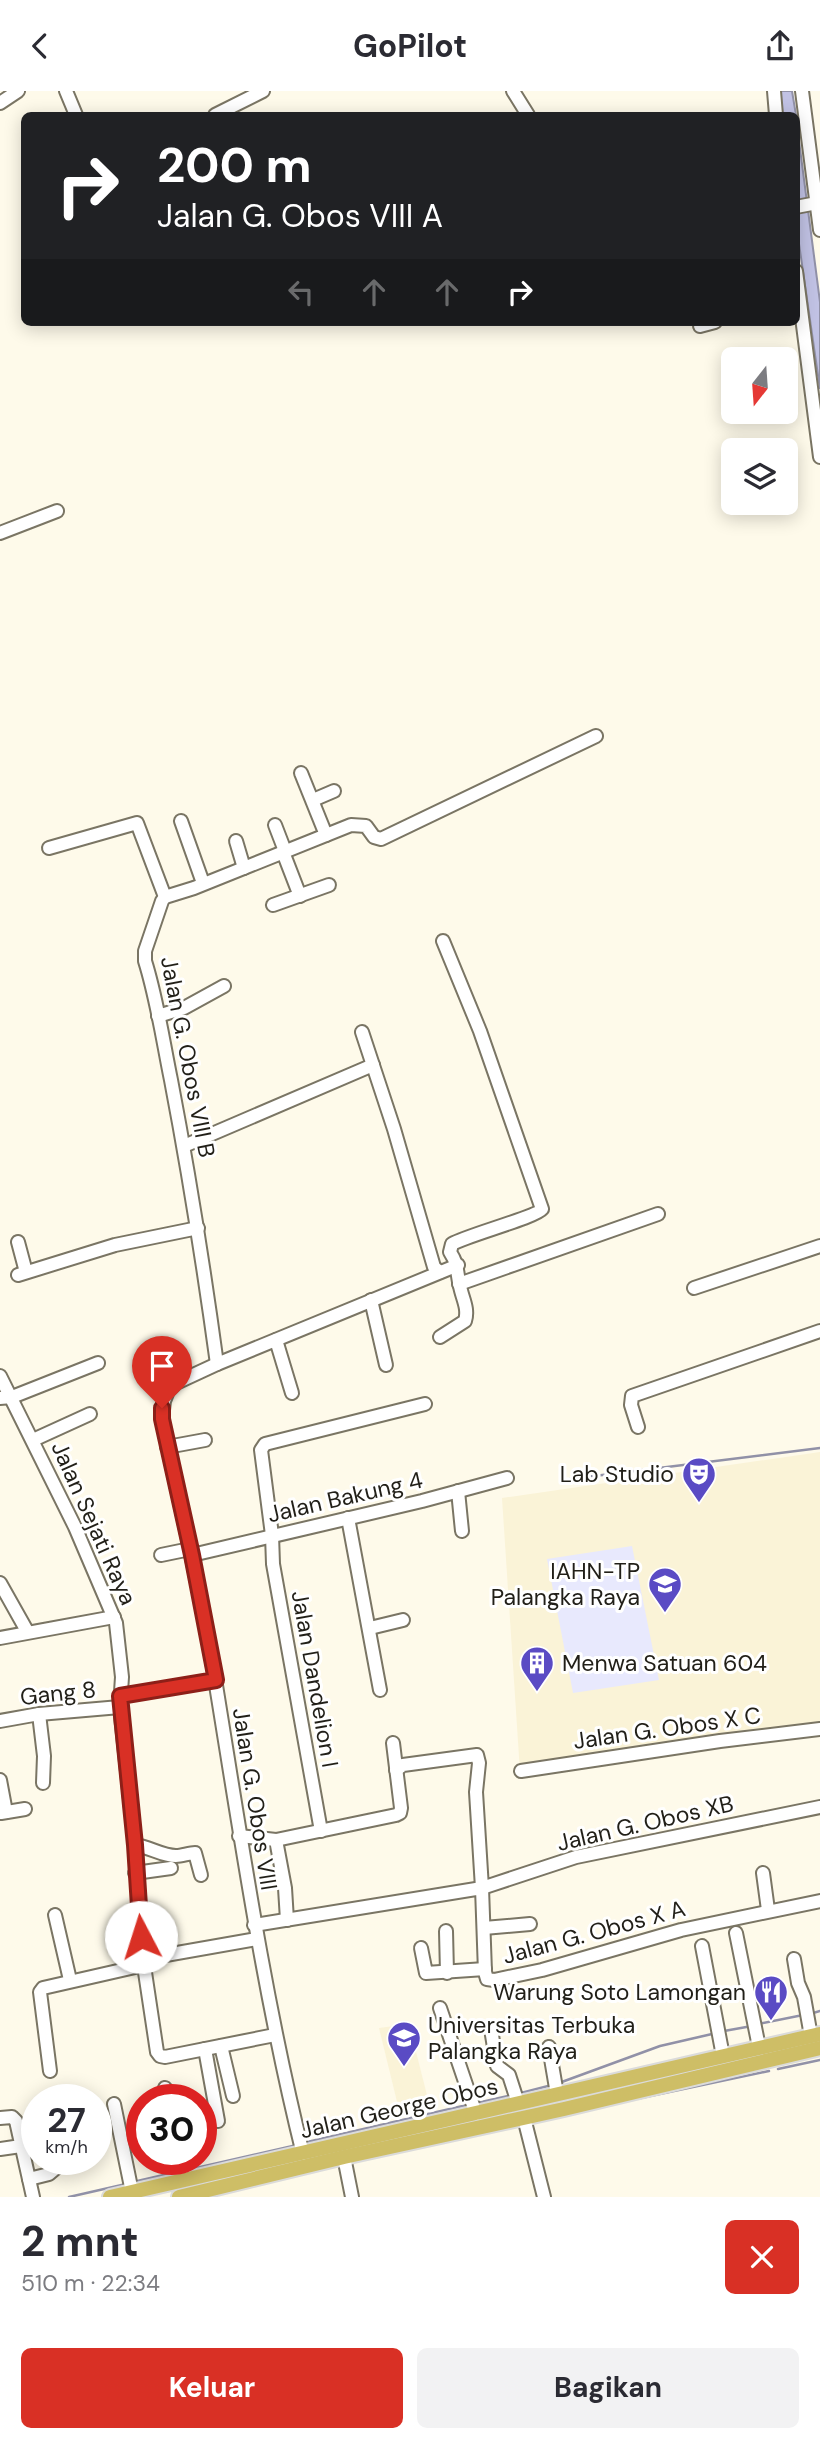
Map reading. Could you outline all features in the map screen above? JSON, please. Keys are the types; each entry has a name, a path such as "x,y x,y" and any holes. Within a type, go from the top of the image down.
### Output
{"main road":[{"name":"Jalan George Obos","path":"179,2197 344,2157 476,2113 759,2047 817,2040"},
{"name":"Jalan George Obos","path":"110,2197 303,2154 524,2118 817,2040"}],"street":[{"path":"0,103 18,91"},
{"path":"66,91 75,112"},
{"path":"221,112 263,91"},
{"path":"513,91 526,112"},
{"path":"774,91 776,112"},
{"path":"802,91 807,205 820,230"},
{"path":"800,316 820,457"},
{"path":"0,533 57,511"},
{"path":"49,848 136,823 165,897 357,825 366,826 374,837 381,839 596,736"},
{"path":"301,773 326,835"},
{"path":"313,800 334,791"},
{"path":"181,821 203,883"},
{"path":"275,825 300,896"},
{"path":"236,841 244,867"},
{"path":"273,905 328,885"},
{"name":"Jalan G. Obos VIII B","path":"165,897 158,908 145,951 145,961 184,1146 217,1364"},
{"path":"440,1337 465,1321 467,1310 459,1285 458,1265 450,1252 450,1246 454,1242 538,1214 542,1206 480,1031 443,941"},
{"path":"158,1016 184,1008 224,986"},
{"path":"362,1032 434,1267 440,1272"},
{"path":"184,1146 373,1065"},
{"path":"459,1285 658,1214"},
{"path":"18,1242 22,1274 115,1245 198,1228"},
{"path":"694,1287 820,1245"},
{"name":"Jalan G. Obos VIII","path":"303,2154 275,2035 239,1836 216,1680 162,1413 169,1391 176,1383 458,1265"},
{"path":"371,1300 386,1365"},
{"path":"638,1427 631,1405 632,1396 820,1331"},
{"path":"276,1340 292,1393"},
{"path":"6,1398 98,1363"},
{"name":"Jalan Sejati Raya","path":"0,1376 6,1398 33,1440 114,1617 120,1646 120,1702 135,1845 143,1962 159,2055 165,2057 205,2049"},
{"name":"Jalan Dandelion I","path":"321,1831 272,1564 272,1535 260,1454 263,1445 425,1404"},
{"path":"33,1440 90,1414"},
{"path":"167,1447 205,1440"},
{"name":"Jalan Bakung 4","path":"161,1555 191,1552 272,1535 507,1478"},
{"path":"458,1491 462,1531"},
{"path":"348,1518 380,1690"},
{"path":"0,1583 27,1631"},
{"path":"0,1637 114,1617"},
{"path":"370,1630 403,1621"},
{"name":"Gang 8","path":"0,1721 120,1702 216,1680"},
{"path":"39,1714 44,1756 43,1783"},
{"name":"Jalan G. Obos X C","path":"520,1771 820,1729"},
{"path":"239,1836 276,1840 400,1813 393,1743"},
{"name":"Jalan G. Obos X A","path":"396,1770 403,1765 477,1755 480,1763 476,1784 487,1979 506,1978 681,1930 820,1901"},
{"path":"0,1780 3,1813 25,1809"},
{"name":"Jalan G. Obos XB","path":"482,1888 576,1857 820,1807"},
{"path":"276,1840 285,1888 287,1920"},
{"path":"135,1845 149,1847 168,1855 194,1853 198,1858 201,1875"},
{"path":"135,1873 171,1868"},
{"path":"763,1873 768,1910"},
{"path":"254,1924 482,1888"},
{"path":"55,1916 70,1980"},
{"path":"484,1929 530,1924"},
{"path":"446,1931 447,1973"},
{"path":"736,1933 759,2047"},
{"path":"50,2071 40,1992 45,1987 143,1962 257,1939"},
{"path":"702,1946 723,2056"},
{"path":"421,1948 426,1973 485,1969"},
{"path":"793,1959 817,2040"},
{"path":"440,2008 462,2079 469,2088 476,2113"},
{"path":"491,2029 497,2066 509,2075 518,2103"},
{"path":"218,2121 205,2049 275,2035"},
{"path":"221,2046 233,2096"},
{"path":"550,2047 557,2094"},
{"path":"114,2104 132,2192"},
{"path":"0,2118 15,2119 21,2146 0,2149"},
{"path":"524,2118 544,2197"},
{"path":"344,2157 352,2197"},
{"path":"28,2175 33,2197"},
{"path":"29,2179 45,2175"},
{"path":"185,2175 186,2180"}],"shaded area":[{"name":"IAHN-TP Palangka Raya","path":"820,1452 820,1729 520,1772 502,1498"},
{"path":"632,1546 659,1680 573,1693 547,1559"},
{"name":"Universitas Terbuka Palangka Raya","path":"409,2024 430,2107 400,2114 379,2028"}],"water":[{"path":"779,91 792,91 796,112 782,112"},
{"path":"800,149 820,302 820,389 800,251"}],"waterway":[{"path":"570,1479 820,1448"},
{"path":"810,2014 820,2011"},
{"path":"758,2024 803,2015"},
{"path":"724,2031 752,2026"},
{"path":"559,2083 660,2046 712,2034"},
{"path":"778,2069 820,2060"},
{"path":"641,2098 769,2071"},
{"path":"521,2093 552,2085"},
{"path":"477,2103 508,2096"},
{"path":"303,2143 467,2105"},
{"path":"217,2163 297,2145"},
{"path":"133,2182 164,2175"},
{"path":"69,2197 126,2184"}],"place":[{"name":"Lab Studio","path":"699,1504"},
{"name":"IAHN-TP Palangka Raya","path":"665,1614"},
{"name":"Menwa Satuan 604","path":"537,1693"},
{"name":"Warung Soto Lamongan","path":"771,2022"},
{"name":"Universitas Terbuka Palangka Raya","path":"404,2068"}],"route":[{"path":"141,1937 120,1696 216,1680 162,1419 162,1408"}]}
